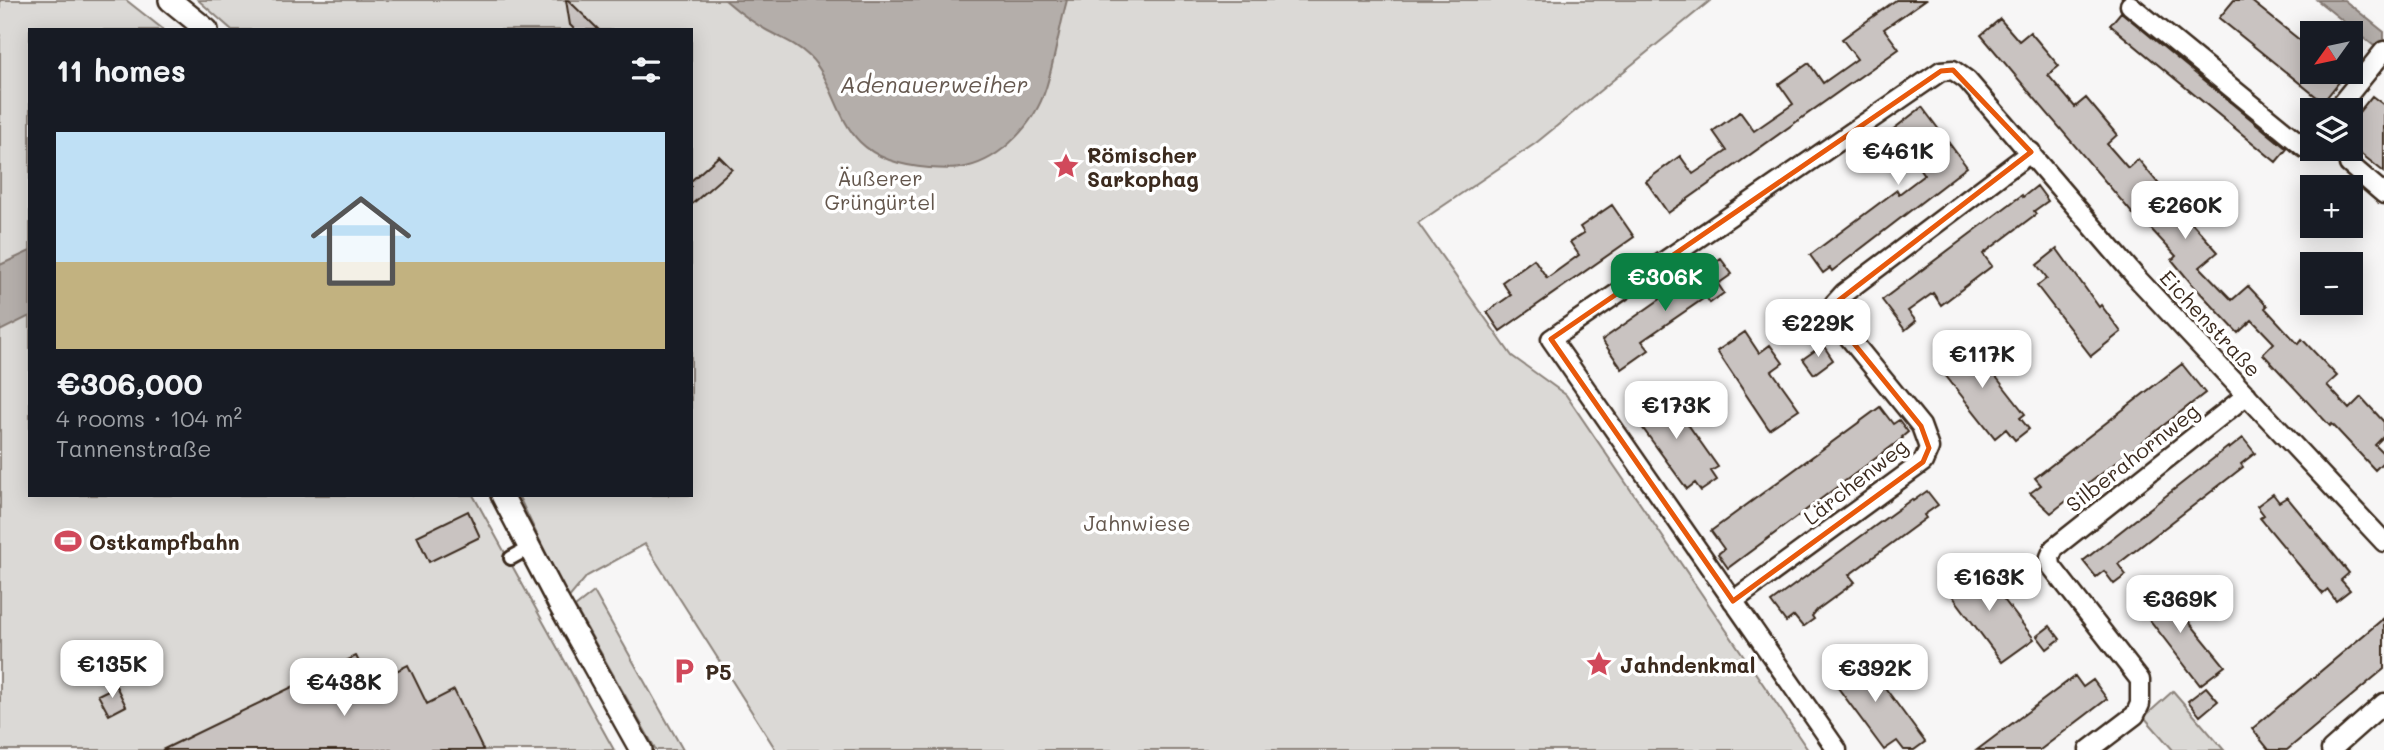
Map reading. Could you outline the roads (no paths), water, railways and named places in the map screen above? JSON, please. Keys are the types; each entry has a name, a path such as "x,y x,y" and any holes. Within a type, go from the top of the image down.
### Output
{"street":[{"path":"170,0 205,28"},
{"path":"2130,5 2300,144"},
{"path":"2346,98 2383,52"},
{"name":"Eichenstraße","path":"1733,601 1551,339 1941,71 1953,70 1968,80 2135,276 2384,542"},
{"name":"Lärchenweg","path":"1733,601 1923,462 1929,448 1921,426 1834,319 1833,304 2031,152"},
{"path":"2349,164 2384,194"},
{"name":"Silberahornweg","path":"2089,750 2135,715 2140,705 2140,680 2051,566 2050,557 2057,545 2247,395"},
{"path":"503,497 520,553 641,750"},
{"path":"1733,601 1837,750"},
{"path":"2331,750 2384,703"}],"water":[{"name":"Adenauerweiher","path":"725,0 1067,0 1046,88 1034,114 1015,138 992,156 966,167 948,169 901,164 883,158 867,148 845,122 823,75 809,56 757,24"},
{"path":"2317,0 2344,0 2384,32 2384,54 2363,37 2363,21 2343,21"},
{"path":"28,252 28,317 0,331 0,265"}],"place":[{"name":"Römischer Sarkophag","path":"1066,166"},
{"name":"Ostkampfbahn","path":"68,541"},
{"name":"Jahndenkmal","path":"1599,664"},
{"name":"P5","path":"684,671"}],"park label":[{"name":"Äußerer Grüngürtel","path":"880,189"},
{"name":"Jahnwiese","path":"1137,522"}]}
